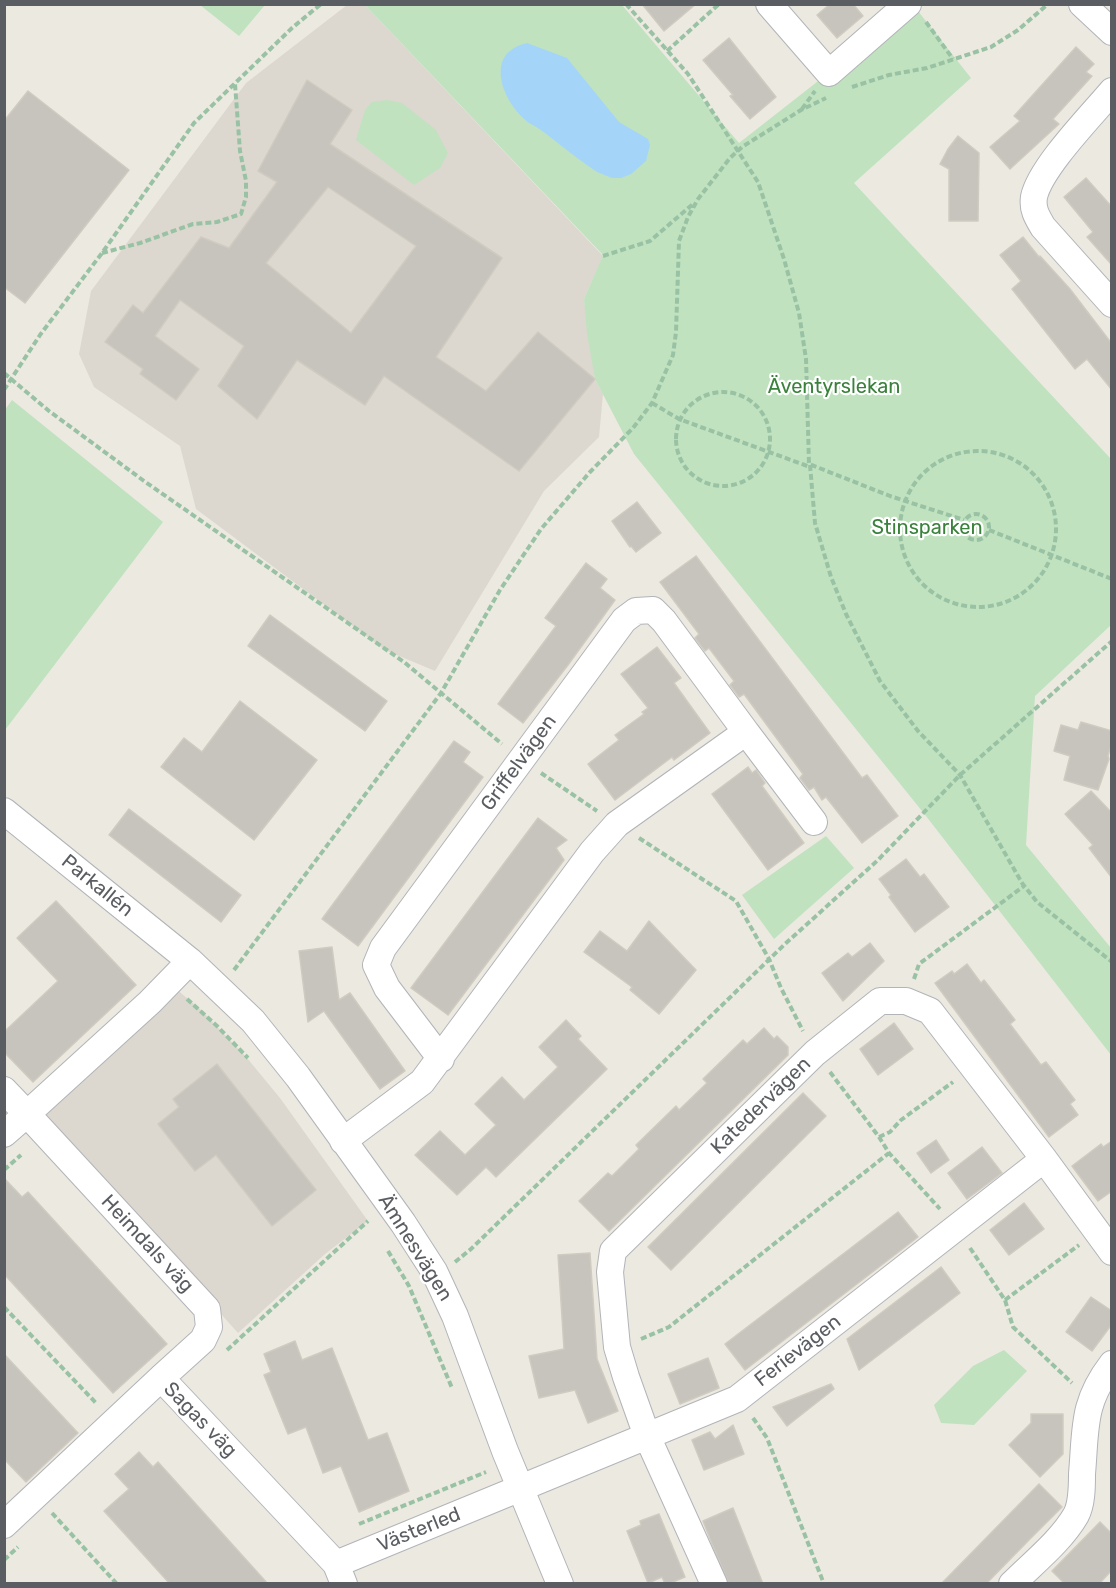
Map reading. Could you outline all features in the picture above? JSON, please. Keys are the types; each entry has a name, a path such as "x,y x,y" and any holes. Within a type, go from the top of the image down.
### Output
{"street":[{"path":"769,4 829,73 914,10"},
{"path":"1082,4 1112,32"},
{"path":"1112,92 1047,169 1038,184 1034,199 1035,215 1043,227 1112,304"},
{"name":"Griffelvägen","path":"441,1059 387,988 376,965 383,948 624,620 636,611 653,610 664,621 814,822"},
{"path":"343,1142 422,1082 441,1059 531,932 592,852 617,824 746,732"},
{"name":"Parkallén","path":"4,811 190,961"},
{"path":"4,1134 150,1002 190,961"},
{"name":"Ämnesvägen","path":"190,961 253,1021 298,1077 403,1223 434,1272 455,1316 560,1584"},
{"path":"906,1000 930,1011 1112,1252"},
{"name":"Katedervägen","path":"714,1584 647,1436 617,1347 610,1272 613,1251 815,1053 880,1001 906,1000"},
{"path":"4,1090 27,1114"},
{"name":"Heimdals väg","path":"27,1114 207,1309 209,1327 203,1340 162,1378"},
{"name":"Ferievägen","path":"521,1488 737,1399 1044,1159"},
{"path":"1012,1584 1077,1514 1086,1417 1090,1399 1101,1377 1112,1364"},
{"name":"Sagas väg","path":"7,1516 35,1495 162,1378 340,1574"},
{"name":"Västerled","path":"340,1574 521,1488"}],"path":[{"path":"4,390 40,334 102,253 194,123 292,28 321,4"},
{"path":"626,4 688,74 758,182 784,259 799,313 806,359 810,466 815,523 831,577 846,614 880,681 918,731 960,775 1024,886 1037,902 1112,962"},
{"path":"667,51 719,4"},
{"path":"843,90 889,75 954,60 992,47 1018,30 1048,4"},
{"path":"914,10 954,60"},
{"path":"102,253 140,243 193,224 218,222 241,214 246,197 246,181 240,151 235,83"},
{"path":"603,256 650,241 698,200 737,152 801,110 833,95"},
{"path":"255,1067 201,1010 220,989 441,693 500,590 541,529 590,472 633,428 652,403 673,355 679,241 688,217 698,200"},
{"path":"714,392 729,392 743,396 756,404 764,416 769,431 765,460 755,473 741,482 726,486 710,484 695,477 684,466 677,451 675,435 679,419 688,406 699,397 714,392"},
{"path":"652,403 679,419 964,520"},
{"path":"981,450 1005,455 1027,467 1044,486 1055,509 1057,534 1052,555 1037,581 1016,598 991,607 964,607 939,598 918,580 904,557 899,531 905,501 915,482 933,464 956,454 981,450"},
{"path":"971,514 981,514 988,521 989,530 980,540 971,539 962,529 964,520 971,514"},
{"path":"989,530 1112,579"},
{"path":"409,1286 460,1259 471,1249 785,944 878,860 960,775 1112,640"},
{"path":"906,1000 920,964 1024,886"},
{"path":"879,1137 890,1132 901,1120 972,1066"},
{"path":"617,1347 669,1327 889,1153"},
{"path":"362,1214 373,1229"},
{"path":"1005,1300 1082,1243 1095,1229"},
{"path":"383,1243 409,1286 455,1396"},
{"path":"4,1307 114,1423"},
{"path":"737,1399 766,1438 824,1584"},
{"path":"483,1466 496,1498"},
{"path":"35,1495 117,1584"}],"shaded area":[{"path":"347,5 365,5 603,256 584,299 595,379 603,394 599,437 544,491 435,671 385,650 196,509 180,446 94,387 79,354 91,291 246,83"},
{"path":"169,983 201,1010 247,1058 280,1098 368,1221 325,1254 238,1333 44,1116"}],"green space":[{"path":"200,5 265,5 239,36"},
{"name":"Stinsparken","path":"365,5 622,5 739,143 914,6 971,78 854,183 1111,459 1111,625 1035,696 1026,845 1111,948 1111,1055 926,816 634,454 595,379 587,334 584,299 603,255"},
{"path":"387,100 402,103 436,130 448,153 440,168 414,185 356,140 365,110 372,102"},
{"path":"12,400 163,522 5,730 4,411"},
{"path":"826,836 854,868 774,939 742,895"},
{"path":"1004,1350 1027,1371 974,1425 941,1423 934,1405 973,1366"}],"water":[{"path":"527,43 567,58 619,122 648,139 650,145 646,161 631,174 621,178 612,178 597,172 523,118 512,105 504,90 501,67 510,51"}],"building":[{"path":"642,4 696,4 664,31"},
{"path":"830,4 853,4 863,16 837,38 817,15"},
{"path":"729,38 776,97 750,119 703,60"},
{"path":"1076,47 1094,64 1086,72 1092,76 1053,119 1059,124 1010,169 990,147 1020,121 1014,116"},
{"path":"307,80 352,110 330,144 502,258 436,357 486,391 538,332 595,379 519,471 384,376 365,405 297,360 257,419 218,386 244,346 180,300 155,336 199,369 176,400 140,374 143,369 105,342 133,305 143,313 201,237 229,248 277,182 258,171","holes":["328,187 416,246 351,333 266,263"]},
{"path":"28,91 129,170 25,303 4,287 4,121"},
{"path":"958,136 979,153 978,221 949,221 949,169 940,164"},
{"path":"1086,178 1112,207 1112,265 1087,237 1093,232 1064,197"},
{"path":"1023,237 1070,289 1112,344 1112,390 1087,359 1075,369 1012,289 1021,281 1000,255"},
{"path":"637,502 661,533 636,552 612,521"},
{"path":"696,556 862,778 867,775 898,816 862,843 826,797 822,800 814,787 809,790 800,778 803,774 744,694 739,697 730,685 734,681 709,648 705,651 695,638 699,634 660,582"},
{"path":"586,563 607,579 600,588 615,600 523,723 498,704 556,626 545,618"},
{"path":"270,615 387,701 365,731 248,646"},
{"path":"657,647 681,678 674,683 710,733 674,760 672,757 615,800 588,764 619,740 615,735 644,714 642,712 648,708 621,674"},
{"path":"240,701 317,760 254,840 161,767 184,738 202,752"},
{"path":"1081,722 1112,731 1109,759 1098,790 1064,780 1070,756 1054,751 1061,725 1078,730"},
{"path":"454,741 470,752 463,762 483,777 358,946 322,919"},
{"path":"748,767 752,773 756,770 765,783 762,786 804,843 768,870 712,794"},
{"path":"1091,791 1112,813 1112,878 1089,848 1093,845 1065,814"},
{"path":"129,809 241,895 221,922 109,835"},
{"path":"538,818 567,840 556,848 564,860 448,1015 411,988"},
{"path":"906,859 920,877 924,874 949,907 915,932 889,897 891,895 879,879"},
{"path":"56,901 136,985 33,1082 4,1052 4,1032 58,981 17,938"},
{"path":"649,921 696,970 659,1014 630,990 632,987 584,952 600,931 627,951"},
{"path":"870,943 884,961 843,1001 822,973 848,953 852,957"},
{"path":"332,947 339,1000 350,993 405,1071 380,1089 324,1011 308,1022 299,951"},
{"path":"967,964 981,983 984,980 1015,1020 1010,1024 1041,1065 1046,1062 1075,1100 1070,1104 1078,1115 1049,1137 935,983 952,971 954,974"},
{"path":"566,1020 581,1036 578,1039 607,1069 496,1177 486,1167 457,1195 415,1155 440,1131 465,1155 496,1125 475,1104 502,1077 524,1100 558,1067 539,1047"},
{"path":"894,1023 913,1049 878,1075 860,1049"},
{"path":"764,1028 774,1039 777,1036 788,1047 788,1055 609,1231 579,1201 608,1173 612,1176 639,1149 636,1145 676,1106 679,1110 707,1083 703,1079 743,1040 747,1044"},
{"path":"217,1064 316,1190 272,1226 216,1155 195,1171 158,1124 179,1107 173,1099"},
{"path":"803,1093 826,1116 671,1270 648,1247"},
{"path":"936,1140 949,1160 931,1173 917,1153"},
{"path":"1112,1141 1112,1191 1098,1201 1072,1166 1101,1144 1103,1147"},
{"path":"982,1147 1002,1173 967,1199 948,1173"},
{"path":"4,1178 22,1197 28,1192 167,1344 113,1393 4,1274"},
{"path":"1024,1203 1044,1229 1009,1255 990,1230"},
{"path":"898,1212 918,1237 745,1370 725,1344"},
{"path":"590,1253 597,1359 618,1411 588,1423 575,1390 539,1398 529,1356 564,1349 558,1255"},
{"path":"941,1267 960,1293 859,1370 847,1339"},
{"path":"1091,1297 1112,1311 1112,1324 1092,1351 1066,1332"},
{"path":"295,1341 302,1360 332,1348 368,1440 387,1433 409,1491 359,1512 341,1466 323,1473 306,1427 288,1434 264,1375 271,1372 264,1354"},
{"path":"4,1354 78,1433 26,1482 4,1459"},
{"path":"708,1358 719,1388 680,1404 668,1374"},
{"path":"831,1384 834,1389 787,1426 773,1407"},
{"path":"1031,1414 1063,1414 1063,1454 1040,1477 1009,1445 1031,1423"},
{"path":"733,1425 744,1454 704,1470 692,1440 710,1432 715,1439"},
{"path":"139,1452 153,1467 158,1462 268,1584 170,1584 104,1511 129,1489 115,1474"},
{"path":"1039,1484 1062,1507 986,1584 941,1584"},
{"path":"733,1508 763,1584 729,1584 710,1539 703,1521"},
{"path":"659,1514 685,1577 668,1584 665,1584 662,1577 648,1583 627,1531 641,1525 640,1521"},
{"path":"1100,1522 1112,1534 1112,1570 1099,1584 1065,1584 1052,1571"}],"park label":[{"name":"Äventyrslekan","path":"834,387"}]}
